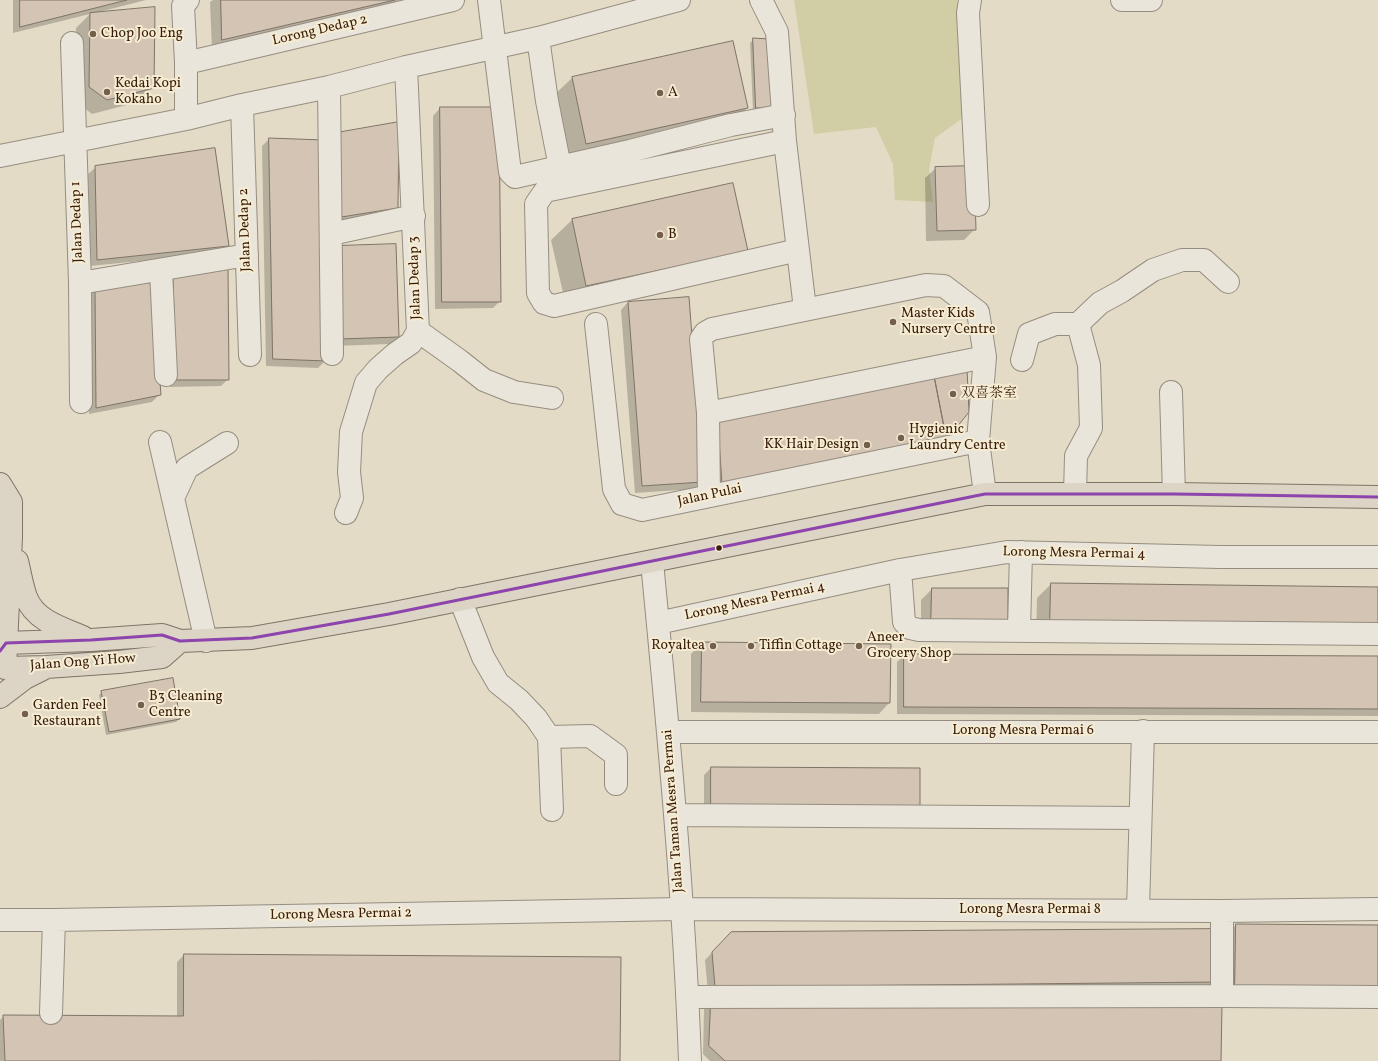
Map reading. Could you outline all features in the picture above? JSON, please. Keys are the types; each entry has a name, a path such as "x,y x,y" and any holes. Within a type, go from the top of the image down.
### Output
{"main road":[{"path":"0,484 11,502 11,536 2,662"},
{"name":"Jalan Ong Yi How","path":"2,662 91,640 162,635 180,641 252,638 389,614 985,494 1174,494 1378,497"},
{"path":"11,536 26,598 36,612 48,623 91,640"},
{"name":"Jalan Ong Yi How","path":"2,662 46,667 118,662 162,657 180,641"},
{"path":"0,697 25,678 46,667"}],"street":[{"name":"Lorong Dedap 2","path":"186,63 454,0"},
{"path":"489,0 510,172 515,177 784,114"},
{"path":"0,156 186,119 242,105 328,87 495,46 538,38 679,0"},
{"path":"761,0 777,32 785,141 805,309"},
{"path":"970,0 968,13 978,205"},
{"path":"1122,0 1151,0"},
{"path":"186,3 186,119"},
{"path":"538,38 547,101 560,167"},
{"name":"Jalan Dedap 1","path":"72,43 80,283 81,402"},
{"name":"Jalan Dedap 3","path":"346,513 352,498 348,472 351,432 366,383 378,369 395,354 411,343 418,330 414,216 406,67"},
{"path":"328,87 332,354"},
{"name":"Jalan Dedap 2","path":"242,105 250,355"},
{"path":"785,141 545,191 536,204 538,293 544,303 554,306 798,250"},
{"path":"331,234 414,216"},
{"path":"80,283 247,254"},
{"path":"1022,360 1029,334 1055,324 1078,324 1100,303 1122,291 1152,270 1182,260 1204,260 1228,282"},
{"path":"161,270 166,375"},
{"path":"709,496 708,413 702,339 705,333 712,329 926,285 944,286 978,312 985,357 978,441 985,494"},
{"name":"Jalan Pulai","path":"596,324 614,488 622,504 642,510 978,441"},
{"path":"1075,494 1076,456 1091,428 1089,365 1078,324"},
{"path":"418,330 484,380 514,392 552,398"},
{"path":"708,413 985,357"},
{"path":"1171,392 1174,494"},
{"path":"160,442 206,641"},
{"path":"173,498 187,468 226,443"},
{"name":"Lorong Mesra Permai 4","path":"658,623 900,570 1007,552 1220,557 1378,558"},
{"path":"1019,631 1021,552"},
{"name":"Jalan Taman Mesra Permai","path":"652,562 676,815 688,997 690,1061"},
{"path":"900,570 904,622 910,628 919,630 1378,634"},
{"path":"460,599 483,657 498,682 519,700 536,718 549,737 552,810"},
{"path":"1138,910 1143,731"},
{"name":"Lorong Mesra Permai 6","path":"668,732 1378,732"},
{"path":"549,737 590,736 603,745 616,755 616,784"},
{"path":"676,815 1140,818"},
{"name":"Lorong Mesra Permai 8","path":"681,909 1222,911 1378,909"},
{"name":"Lorong Mesra Permai 2","path":"0,920 681,909"},
{"path":"1222,911 1222,996"},
{"path":"51,1013 54,920"},
{"path":"688,997 1378,997"}],"shaded area":[{"path":"794,0 957,0 967,115 935,138 929,169 933,202 895,200 893,164 876,127 814,134"}],"building":[{"path":"20,0 127,0 20,27"},
{"path":"221,0 395,0 222,40"},
{"path":"155,7 154,88 107,100 89,87 90,13"},
{"path":"753,38 769,39 772,108 756,108"},
{"name":"A","path":"733,41 748,108 586,144 572,77"},
{"path":"440,107 499,107 501,302 442,302"},
{"path":"399,122 398,208 335,218 336,133"},
{"path":"269,138 324,140 326,361 273,359"},
{"path":"215,148 229,246 97,260 95,166"},
{"path":"974,166 976,230 937,231 935,167"},
{"name":"B","path":"733,183 748,251 586,286 572,219"},
{"path":"396,244 399,337 340,339 337,246"},
{"path":"228,266 229,380 176,380 173,279"},
{"path":"152,283 161,395 96,408 95,288"},
{"path":"689,297 703,482 642,486 628,302"},
{"name":"双喜茶室","path":"967,368 969,412 949,437 946,437 934,376"},
{"path":"934,376 946,437 722,484 718,425 723,418"},
{"path":"1051,583 1378,587 1378,628 1050,623"},
{"path":"932,588 1008,588 1008,625 931,624"},
{"path":"702,642 891,644 890,703 701,702"},
{"path":"904,654 1378,656 1378,709 904,707"},
{"name":"B3 Cleaning Centre","path":"173,678 180,719 109,732 101,691"},
{"path":"711,767 920,768 920,810 711,809"},
{"path":"1236,924 1378,925 1378,988 1235,986"},
{"path":"1218,929 1217,982 715,987 712,952 731,932"},
{"path":"184,954 621,957 620,1061 5,1061 3,1015 183,1016"},
{"path":"711,1001 1222,1005 1221,1061 725,1061 709,1046"}],"transit line":[{"path":"0,651 6,643 91,640 162,635 180,641 252,638 389,614 985,494 1174,494 1378,497"}],"place":[{"name":"Chop Joo Eng","path":"93,34"},
{"name":"Kedai Kopi Kokaho","path":"107,92"},
{"name":"A","path":"660,93"},
{"name":"B","path":"660,235"},
{"name":"Master Kids Nursery Centre","path":"893,322"},
{"name":"双喜茶室","path":"953,394"},
{"name":"Hygienic Laundry Centre","path":"901,438"},
{"name":"KK Hair Design","path":"867,445"},
{"name":"Royaltea","path":"713,646"},
{"name":"Tiffin Cottage","path":"751,646"},
{"name":"Aneer Grocery Shop","path":"859,646"},
{"name":"B3 Cleaning Centre","path":"141,705"},
{"name":"Garden Feel Restaurant","path":"25,714"}]}
